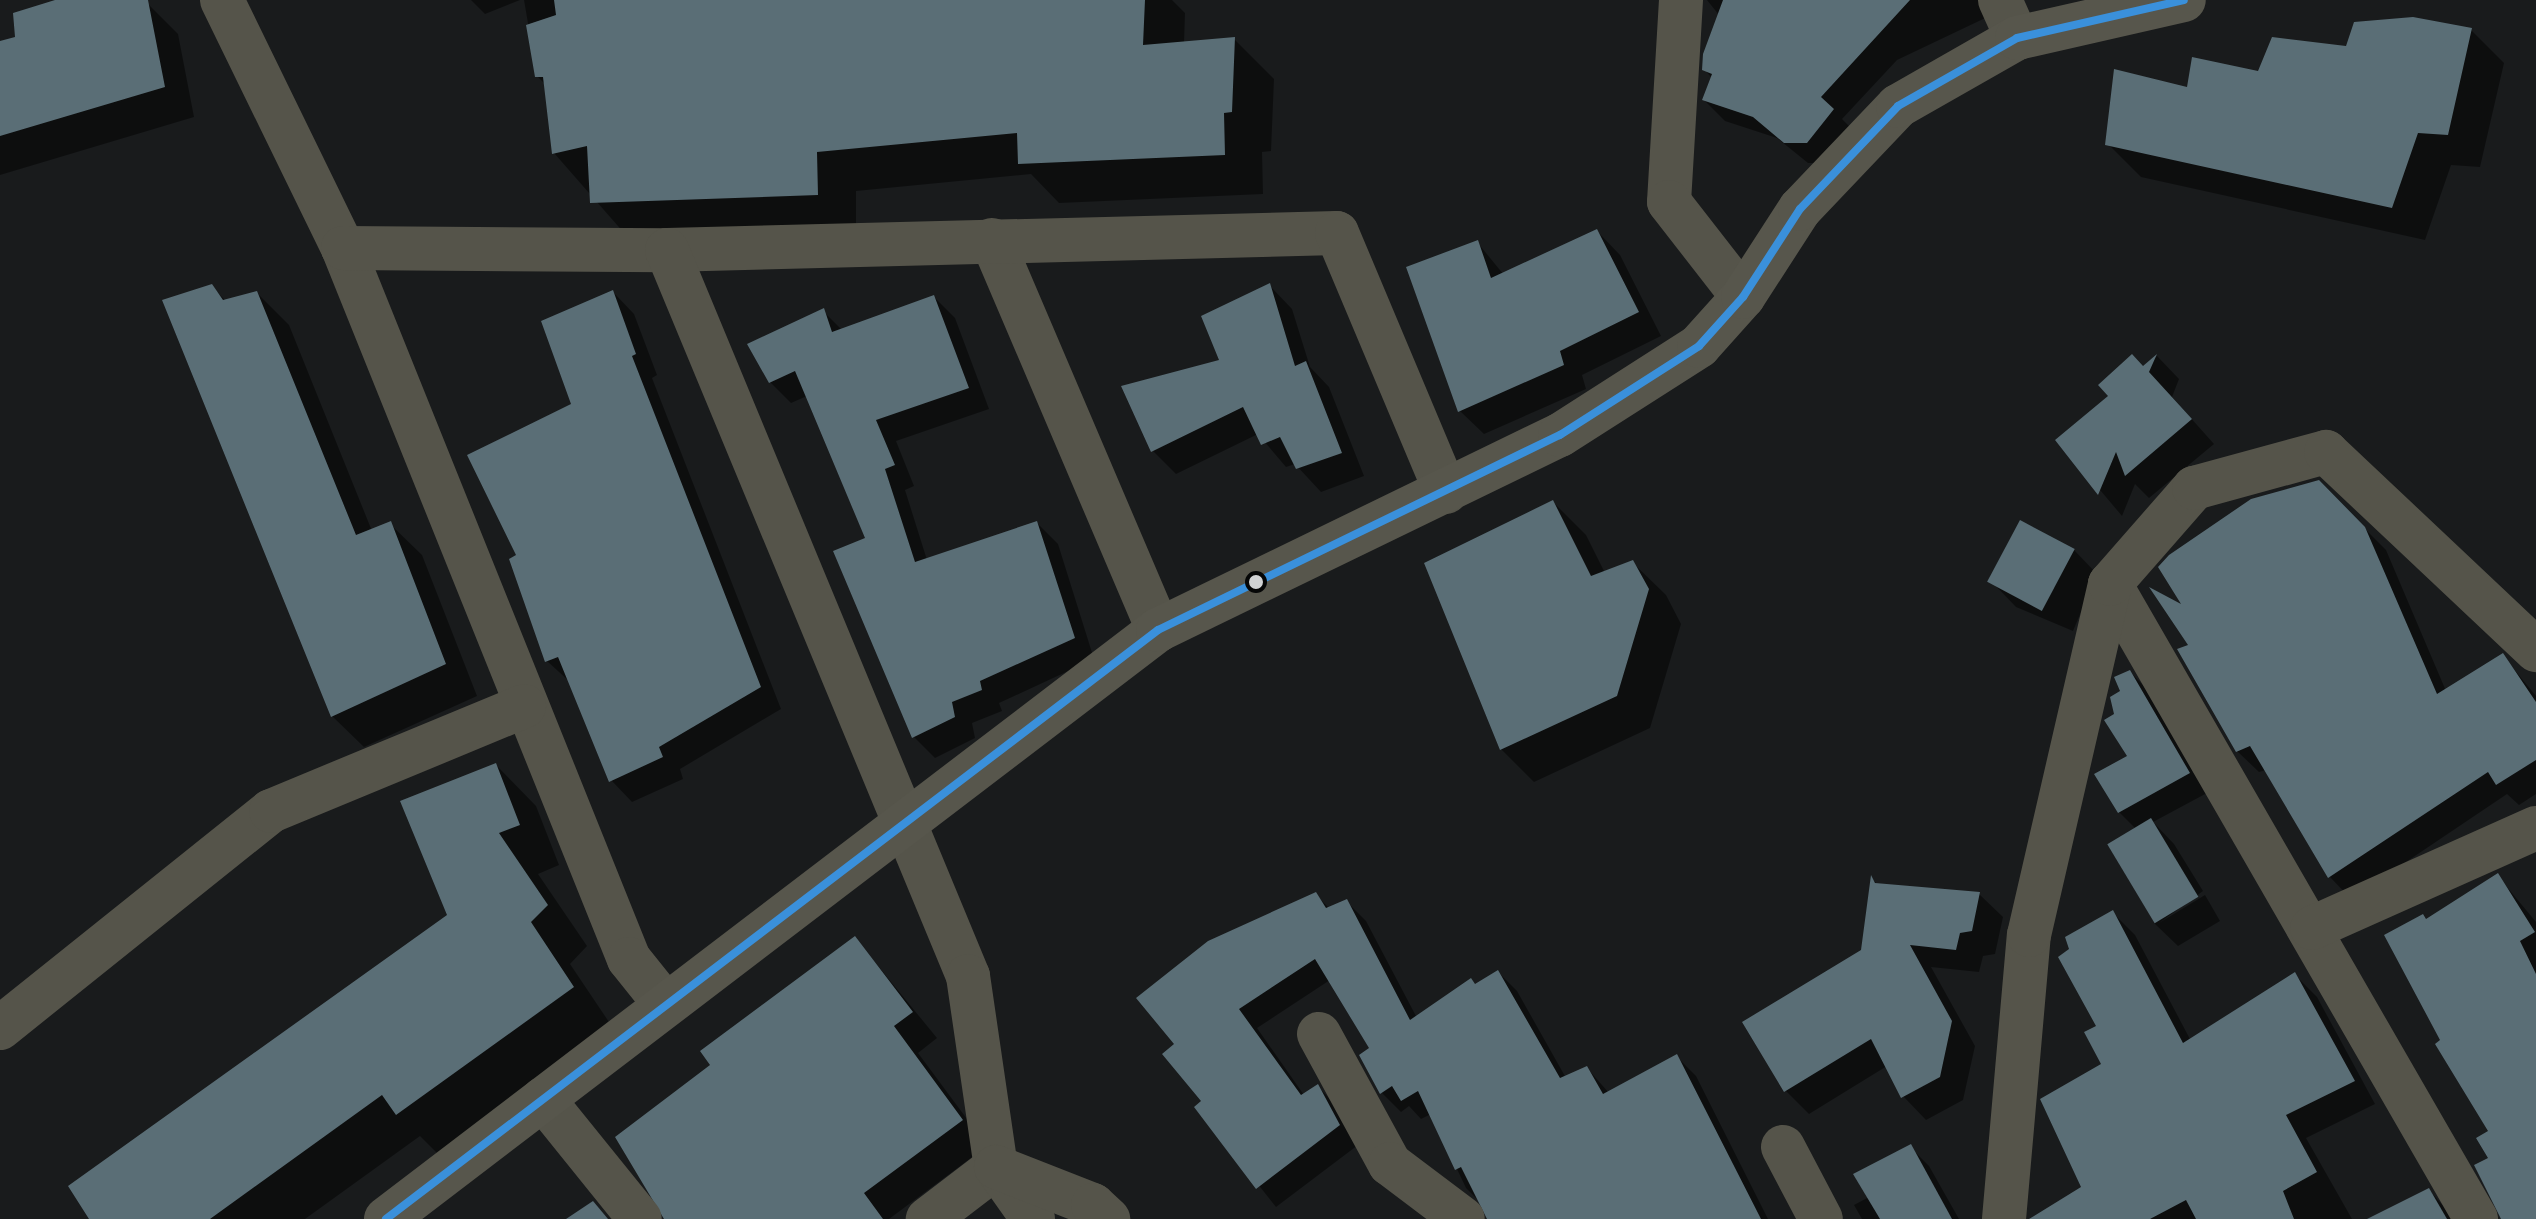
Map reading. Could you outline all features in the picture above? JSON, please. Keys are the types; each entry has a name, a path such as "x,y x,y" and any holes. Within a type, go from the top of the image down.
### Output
{"street":[{"path":"222,0 343,248 524,706 629,959 665,1004"},
{"path":"1681,0 1669,202 1743,297"},
{"path":"386,1219 665,1004 908,824 1158,630 1560,435 1699,346 1743,297 1800,209 1898,106 2009,19 2184,0"},
{"path":"343,248 667,250 1337,233 1446,492"},
{"path":"992,240 1158,630"},
{"path":"667,250 908,824 968,976 996,1167 1033,1219"},
{"path":"2004,1219 2029,935 2110,584 2194,488 2326,452 2536,650"},
{"path":"2110,584 2312,928 2476,1219"},
{"path":"0,1028 271,811 524,706"},
{"path":"2312,928 2536,828"},
{"path":"1319,1034 1390,1164 1463,1219"},
{"path":"543,1099 640,1219"},
{"path":"1783,1147 1821,1219"},
{"path":"928,1219 996,1167"},
{"path":"996,1167 1093,1205 1108,1219"}],"building":[{"path":"55,0 148,0 165,87 0,136 0,41 15,37 13,13"},
{"path":"554,0 1145,0 1143,45 1235,37 1232,112 1224,113 1225,155 1018,164 1017,133 817,152 818,195 590,203 587,146 552,154 543,77 535,77 526,25 556,15"},
{"path":"1723,0 1910,0 1821,97 1834,109 1807,143 1784,143 1753,117 1702,100 1712,74 1702,70 1703,54"},
{"path":"2413,17 2472,28 2448,135 2418,133 2392,208 2105,145 2114,69 2187,87 2192,57 2258,71 2272,37 2346,46 2354,22"},
{"path":"1597,229 1639,312 1560,351 1564,365 1458,412 1406,267 1478,240 1491,278"},
{"path":"1270,283 1295,366 1306,361 1342,453 1296,469 1280,437 1261,445 1243,407 1151,452 1121,386 1219,360 1201,316"},
{"path":"212,284 223,300 257,291 356,535 391,521 446,664 331,717 162,300"},
{"path":"613,290 636,354 632,356 761,687 659,747 663,757 609,782 558,657 545,662 509,559 516,555 467,455 571,404 541,321"},
{"path":"934,295 969,388 876,420 895,465 885,469 915,562 1037,521 1075,638 980,681 982,690 952,702 955,717 912,738 833,551 865,538 795,371 769,383 747,344 824,308 832,332"},
{"path":"2132,354 2143,366 2157,354 2149,372 2192,419 2125,476 2116,452 2098,495 2055,440 2108,396 2098,385"},
{"path":"2319,480 2365,527 2437,694 2503,653 2536,702 2536,760 2496,785 2488,772 2328,878 2250,746 2236,752 2177,649 2188,645 2149,587 2181,604 2158,567 2169,555 2251,499"},
{"path":"1553,500 1591,576 1633,560 1649,589 1617,696 1500,750 1424,563"},
{"path":"2020,520 2075,549 2042,611 1987,582"},
{"path":"2130,670 2190,773 2118,813 2094,774 2127,756 2104,720 2114,714 2110,697 2120,691 2114,677"},
{"path":"496,763 520,825 499,833 548,905 531,922 574,987 396,1115 382,1095 210,1219 89,1219 68,1186 447,915 400,801"},
{"path":"2151,818 2198,897 2155,923 2107,844"},
{"path":"2498,873 2535,932 2520,941 2536,974 2536,1219 2501,1219 2474,1165 2488,1158 2476,1138 2488,1131 2435,1044 2440,1040 2384,935 2423,914 2426,919"},
{"path":"1871,875 1875,883 1980,892 1972,931 1960,933 1956,950 1910,945 1952,1021 1940,1077 1901,1098 1871,1039 1784,1092 1742,1022 1861,950"},
{"path":"1316,892 1326,908 1347,899 1410,1020 1471,978 1475,984 1498,970 1560,1078 1587,1066 1603,1094 1677,1054 1761,1219 1487,1219 1461,1167 1455,1170 1418,1091 1401,1101 1392,1086 1380,1094 1359,1055 1369,1048 1315,959 1239,1009 1301,1095 1318,1084 1340,1125 1256,1189 1194,1107 1201,1101 1162,1054 1174,1044 1136,998 1208,941"},
{"path":"2113,910 2183,1043 2295,972 2355,1081 2286,1115 2317,1172 2283,1191 2294,1219 2196,1219 2186,1200 2150,1219 2029,1219 2081,1187 2040,1099 2101,1064 2084,1032 2096,1026 2058,957 2069,949 2065,937"},
{"path":"855,936 913,1012 894,1026 963,1120 864,1193 883,1219 664,1219 615,1137 710,1065 700,1051"},
{"path":"1911,1144 1952,1219 1880,1219 1853,1174"},
{"path":"2429,1188 2447,1219 2367,1219"},
{"path":"593,1201 608,1219 566,1219"}],"transit line":[{"path":"386,1219 1158,630 1560,435 1699,346 1743,297 1800,209 1898,106 2017,38 2184,0"}]}
